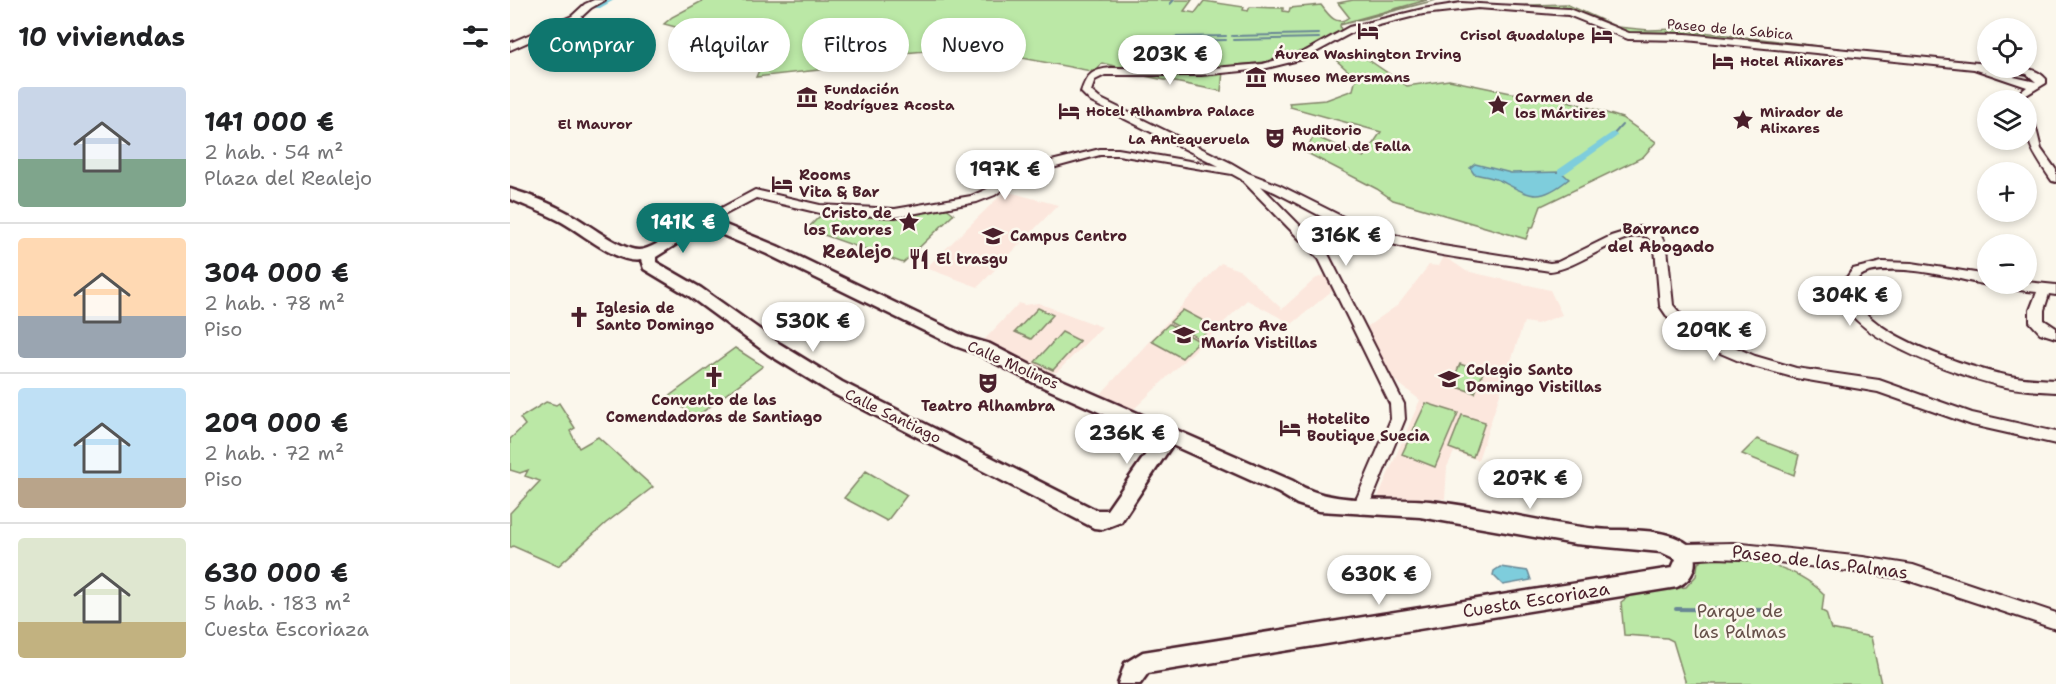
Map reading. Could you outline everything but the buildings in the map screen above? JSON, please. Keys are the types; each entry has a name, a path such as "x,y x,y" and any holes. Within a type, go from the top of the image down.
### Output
{"main road":[{"path":"510,194 581,227 635,256 648,255 703,221"},
{"name":"Calle Molinos","path":"703,221 839,280 854,291 916,321 1286,487 1306,499 1361,507 1420,508 1554,533 1624,541 1659,542 1670,544 1684,552"},
{"name":"Calle Santiago","path":"648,255 649,265 695,292 727,317 826,382 1094,519 1103,520 1114,516 1169,435"},
{"name":"Cuesta Escoriaza","path":"1130,684 1133,671 1143,663 1677,577 1685,570 1687,562 1684,552"}],"street":[{"path":"510,47 580,16 588,6 601,0"},
{"name":"Paseo de la Sabica","path":"1240,174 1227,165 1095,100 1086,92 1091,78 1108,71 1195,71 1271,64 1301,56 1336,41 1342,33 1464,2 1494,7 1569,12 1628,36 1686,37 1977,66"},
{"name":"Paseo de la Sabica","path":"1968,65 1977,67"},
{"path":"2017,78 2035,86 2031,90"},
{"path":"2037,150 2056,178"},
{"path":"703,221 755,194 817,208 895,213 955,203 985,195 1015,174 1056,165 1078,156 1118,152 1240,174 1268,184 1357,228 1448,253 1560,266 1631,233 1648,233 1656,237 1661,248 1667,306 1678,321 1711,343 1751,360 1796,374 1879,386 1971,419 2056,438"},
{"path":"1240,174 1323,257 1397,404 1398,419 1361,507"},
{"path":"1977,278 1902,268 1875,267 1857,272 1850,279 1847,293 1853,308 1875,329 1918,350 1999,379 2056,386"},
{"path":"2050,294 2037,315 2040,326 2056,333"},
{"name":"Paseo de las Palmas","path":"1684,552 1708,549 1765,552 1913,573 2056,621"}],"shaded area":[{"name":"Campus Centro","path":"1005,191 1058,205 978,287 926,268"},
{"name":"Colegio Santo Domingo Vistillas","path":"1444,256 1466,271 1550,290 1562,315 1537,324 1524,322 1478,460 1454,452 1447,467 1445,499 1378,497 1420,400 1388,375 1365,328 1398,305 1429,265 1439,266"},
{"name":"Centro Ave María Vistillas","path":"1221,263 1241,271 1282,309 1315,279 1326,274 1334,289 1292,324 1247,300 1132,411 1099,396"},
{"path":"1019,303 1025,305 1038,303 1102,327 1057,372 1047,373 984,343 984,340"}],"green space":[{"path":"704,0 1192,0 1184,11 1195,13 1204,1 1244,7 1243,10 1248,11 1250,7 1283,8 1283,11 1289,12 1290,8 1321,5 1330,16 1341,21 1349,17 1338,3 1353,0 1427,0 1340,24 1436,0 1340,25 1341,31 1333,34 1329,41 1281,60 1212,68 1123,68 1102,63 1096,72 1026,59 1026,18 921,18 921,51 909,53 909,18 802,18 802,72 756,77 758,72 790,72 790,18 672,17"},
{"path":"1566,4 1617,27 1649,30 1677,29 1895,55 1896,57 1629,34 1564,8 1503,6"},
{"path":"1357,52 1407,86 1449,80 1511,93 1546,94 1622,118 1656,142 1643,157 1541,206 1533,228 1530,228 1526,239 1393,200 1377,189 1305,152 1314,136 1364,157 1381,132 1290,107 1289,103 1326,100 1353,90 1356,78 1337,61"},
{"path":"1223,71 1221,91 1134,74"},
{"path":"945,207 954,214 903,263 807,229 819,217 832,213"},
{"path":"1038,308 1053,315 1031,339 1015,332"},
{"path":"1183,310 1213,326 1200,339 1170,322"},
{"path":"1169,324 1199,341 1182,358 1151,341"},
{"path":"1062,332 1080,341 1053,370 1035,362"},
{"path":"735,348 763,366 696,417 668,397"},
{"path":"1460,364 1483,372 1475,393 1451,385"},
{"path":"546,402 556,405 559,403 575,428 570,431 579,448 598,437 653,487 606,523 558,566 513,546 510,548 510,513 540,481 525,476 528,470 520,473 510,470 510,439 525,425 520,418"},
{"path":"1426,403 1458,413 1435,467 1402,454"},
{"path":"1462,415 1485,422 1473,457 1449,448"},
{"path":"1757,439 1799,455 1794,475 1742,454"},
{"path":"866,471 907,495 887,521 844,498"},
{"name":"Parque de las Palmas","path":"1706,558 1753,560 1784,569 1812,584 1824,594 1822,611 1826,613 1831,629 1871,637 1881,684 1686,684 1673,641 1667,638 1624,635 1621,602 1631,595 1686,587 1696,576 1698,563"}],"water":[{"path":"1475,164 1511,173 1561,172 1569,179 1550,192 1528,194 1495,178 1474,174 1470,168"},
{"path":"1500,567 1528,571 1531,580 1503,585 1493,575 1494,571"}],"waterway":[{"path":"596,6 609,0"},
{"path":"1170,4 1174,0"},
{"path":"1232,36 1319,34"},
{"path":"1175,37 1226,36"},
{"path":"1233,40 1319,38"},
{"path":"1175,41 1226,40"},
{"path":"1613,135 1622,125"},
{"path":"1561,172 1613,135"},
{"path":"1676,609 1762,610"}],"place":[{"name":"Áurea Washington Irving","path":"1368,31"},
{"name":"Crisol Guadalupe","path":"1602,35"},
{"name":"Hotel Alixares","path":"1723,61"},
{"name":"Museo Meersmans","path":"1256,77"},
{"name":"Fundación Rodríguez Acosta","path":"807,97"},
{"name":"Carmen de los Mártires","path":"1498,105"},
{"name":"Hotel Alhambra Palace","path":"1069,111"},
{"name":"Mirador de Alixares","path":"1743,120"},
{"name":"Auditorio Manuel de Falla","path":"1275,138"},
{"name":"Rooms Vita & Bar","path":"782,184"},
{"name":"Cristo de los Favores","path":"909,222"},
{"name":"Campus Centro","path":"993,236"},
{"name":"El trasgu","path":"919,259"},
{"name":"Iglesia de Santo Domingo","path":"579,317"},
{"name":"Centro Ave María Vistillas","path":"1184,335"},
{"name":"Convento de las Comendadoras de Santiago","path":"714,377"},
{"name":"Colegio Santo Domingo Vistillas","path":"1449,379"},
{"name":"Teatro Alhambra","path":"988,383"},
{"name":"Hotelito Boutique Suecia","path":"1290,428"}],"district":[{"name":"El Mauror","path":"595,124"},
{"name":"La Antequeruela","path":"1189,139"},
{"name":"Barranco del Abogado","path":"1661,237"},
{"name":"Realejo","path":"857,252"}]}
